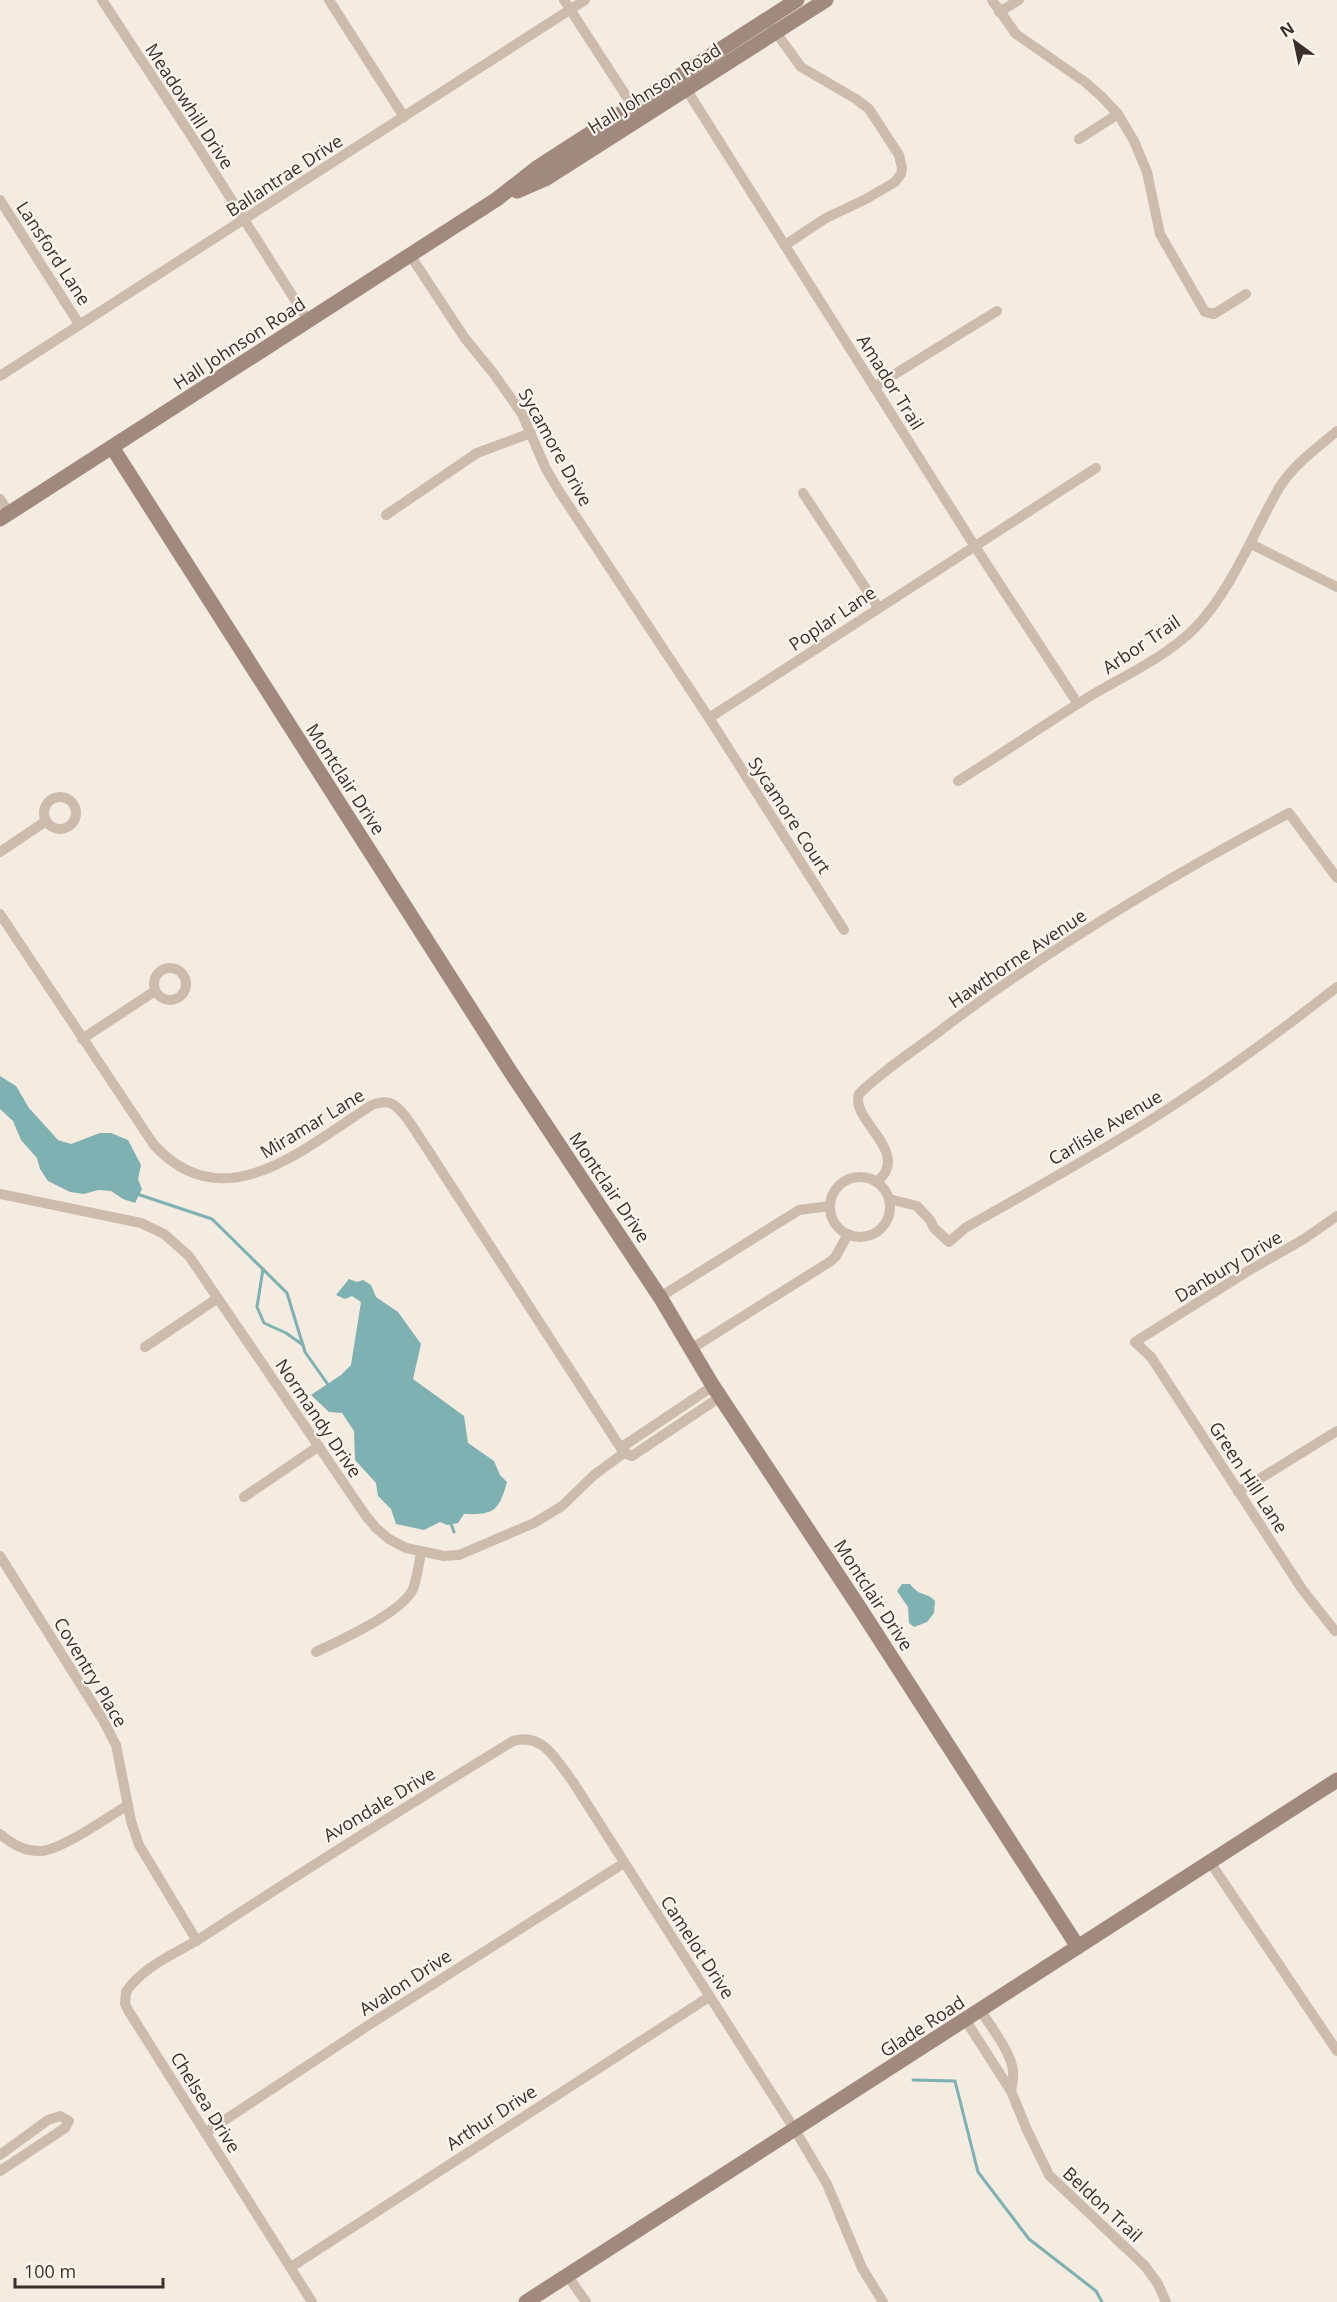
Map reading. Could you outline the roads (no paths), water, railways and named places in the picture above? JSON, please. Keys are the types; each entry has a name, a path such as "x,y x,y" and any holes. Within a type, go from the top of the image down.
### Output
{"main road":[{"name":"Hall Johnson Road","path":"5,516 309,322 497,199 538,167 797,0"},
{"name":"Hall Johnson Road","path":"497,199 547,178 826,0"},
{"name":"Montclair Drive","path":"112,447 510,1071 660,1297 716,1392 859,1606 1078,1947"},
{"name":"Glade Road","path":"526,2302 966,2021 1337,1780"}],"street":[{"name":"Meadowhill Drive","path":"102,0 309,322"},
{"path":"329,0 404,117"},
{"name":"Ballantrae Drive","path":"0,376 404,117 567,5 585,0"},
{"path":"992,0 1016,34 1085,82 1118,114 1134,141 1147,172 1160,234 1205,312 1210,315 1246,294"},
{"path":"999,12 1019,0"},
{"path":"567,5 641,120"},
{"path":"767,20 801,67 856,99 869,110 899,155 902,168 895,182 826,218 785,245"},
{"name":"Amador Trail","path":"678,77 974,545 1078,704"},
{"path":"1079,139 1118,114"},
{"name":"Lansford Lane","path":"0,200 79,324"},
{"name":"Sycamore Drive","path":"410,255 464,338 494,374 522,414 559,491 709,718"},
{"path":"874,387 997,311"},
{"name":"Arbor Trail","path":"958,781 1176,644 1194,629 1212,608 1251,544 1280,487 1306,458 1337,431"},
{"path":"386,515 477,453 531,433"},
{"name":"Poplar Lane","path":"709,718 1096,468"},
{"path":"803,493 878,607"},
{"path":"0,499 5,516"},
{"path":"1251,544 1337,586"},
{"name":"Sycamore Court","path":"709,718 844,930"},
{"name":"Hawthorne Avenue","path":"877,1182 886,1170 888,1162 882,1144 857,1102 859,1094 1010,981 1105,919 1238,840 1289,813 1337,878"},
{"path":"0,852 46,821"},
{"name":"Miramar Lane","path":"0,914 154,1145 165,1157 192,1174 230,1180 261,1173 372,1105 383,1102 395,1106 426,1147 624,1449"},
{"name":"Carlisle Avenue","path":"889,1199 917,1206 934,1228 949,1242 965,1228 1109,1146 1168,1109 1288,1025 1337,987"},
{"path":"82,1039 155,991"},
{"path":"865,1177 877,1182 883,1187 889,1199 890,1209 883,1226 866,1236 848,1234 834,1223 830,1206 836,1188 847,1180 865,1177"},
{"name":"Normandy Drive","path":"0,1194 141,1224 164,1234 189,1256 376,1528 389,1539 406,1548 444,1556 459,1555 534,1523 562,1506 624,1449 716,1392"},
{"path":"660,1297 799,1210 830,1206"},
{"name":"Danbury Drive","path":"1135,1342 1248,1271 1304,1239 1337,1216"},
{"path":"691,1349 831,1262 848,1234"},
{"path":"145,1347 218,1298"},
{"name":"Green Hill Lane","path":"1135,1342 1151,1357 1302,1589 1335,1631"},
{"path":"1238,1492 1337,1431"},
{"path":"244,1497 319,1446"},
{"path":"315,1652 378,1620 406,1599 413,1588 421,1552"},
{"name":"Coventry Place","path":"0,1556 103,1720 116,1745 139,1845 197,1941"},
{"name":"Avondale Drive","path":"197,1941 326,1856 513,1741 522,1739 537,1741 544,1745 573,1782"},
{"name":"Camelot Drive","path":"573,1782 795,2130 827,2184 862,2268 883,2302"},
{"path":"0,1834 13,1845 44,1851 68,1840 128,1805"},
{"path":"1210,1862 1337,2050"},
{"name":"Avalon Drive","path":"205,2133 375,2021 624,1863"},
{"name":"Chelsea Drive","path":"197,1941 151,1968 129,1987 125,2004 312,2302"},
{"name":"Arthur Drive","path":"291,2267 709,1997"},
{"name":"Beldon Trail","path":"981,2011 1001,2041 1012,2066 1011,2091"},
{"name":"Beldon Trail","path":"966,2021 1011,2091 1049,2175 1145,2266 1158,2283 1166,2302"},
{"path":"0,2155 48,2120 60,2116 69,2121 65,2128 0,2170"},
{"path":"567,2275 586,2302"}],"water":[{"path":"0,1076 16,1086 29,1108 58,1140 71,1144 100,1133 111,1133 128,1140 141,1165 138,1179 142,1189 135,1203 111,1191 98,1190 84,1194 70,1192 48,1181 40,1169 37,1158 21,1140 13,1121 0,1109"},
{"path":"349,1279 357,1282 363,1280 371,1285 376,1297 398,1312 421,1344 413,1379 464,1416 468,1443 494,1461 500,1475 507,1482 501,1499 494,1509 482,1514 464,1514 458,1523 447,1525 440,1522 424,1530 396,1524 391,1509 378,1496 376,1483 355,1460 354,1431 342,1413 329,1412 311,1395 341,1375 351,1365 361,1302 352,1296 345,1299 336,1295"},
{"path":"902,1584 910,1584 917,1591 935,1601 934,1613 927,1622 914,1627 909,1623 908,1607 897,1591"}],"waterway":[{"path":"137,1194 212,1219 287,1293 305,1352 329,1386"},
{"path":"263,1269 257,1307 264,1323 286,1333 303,1345"},
{"path":"450,1521 454,1532"},
{"path":"913,2080 955,2081 978,2172 1029,2239 1096,2291 1102,2302"}]}
